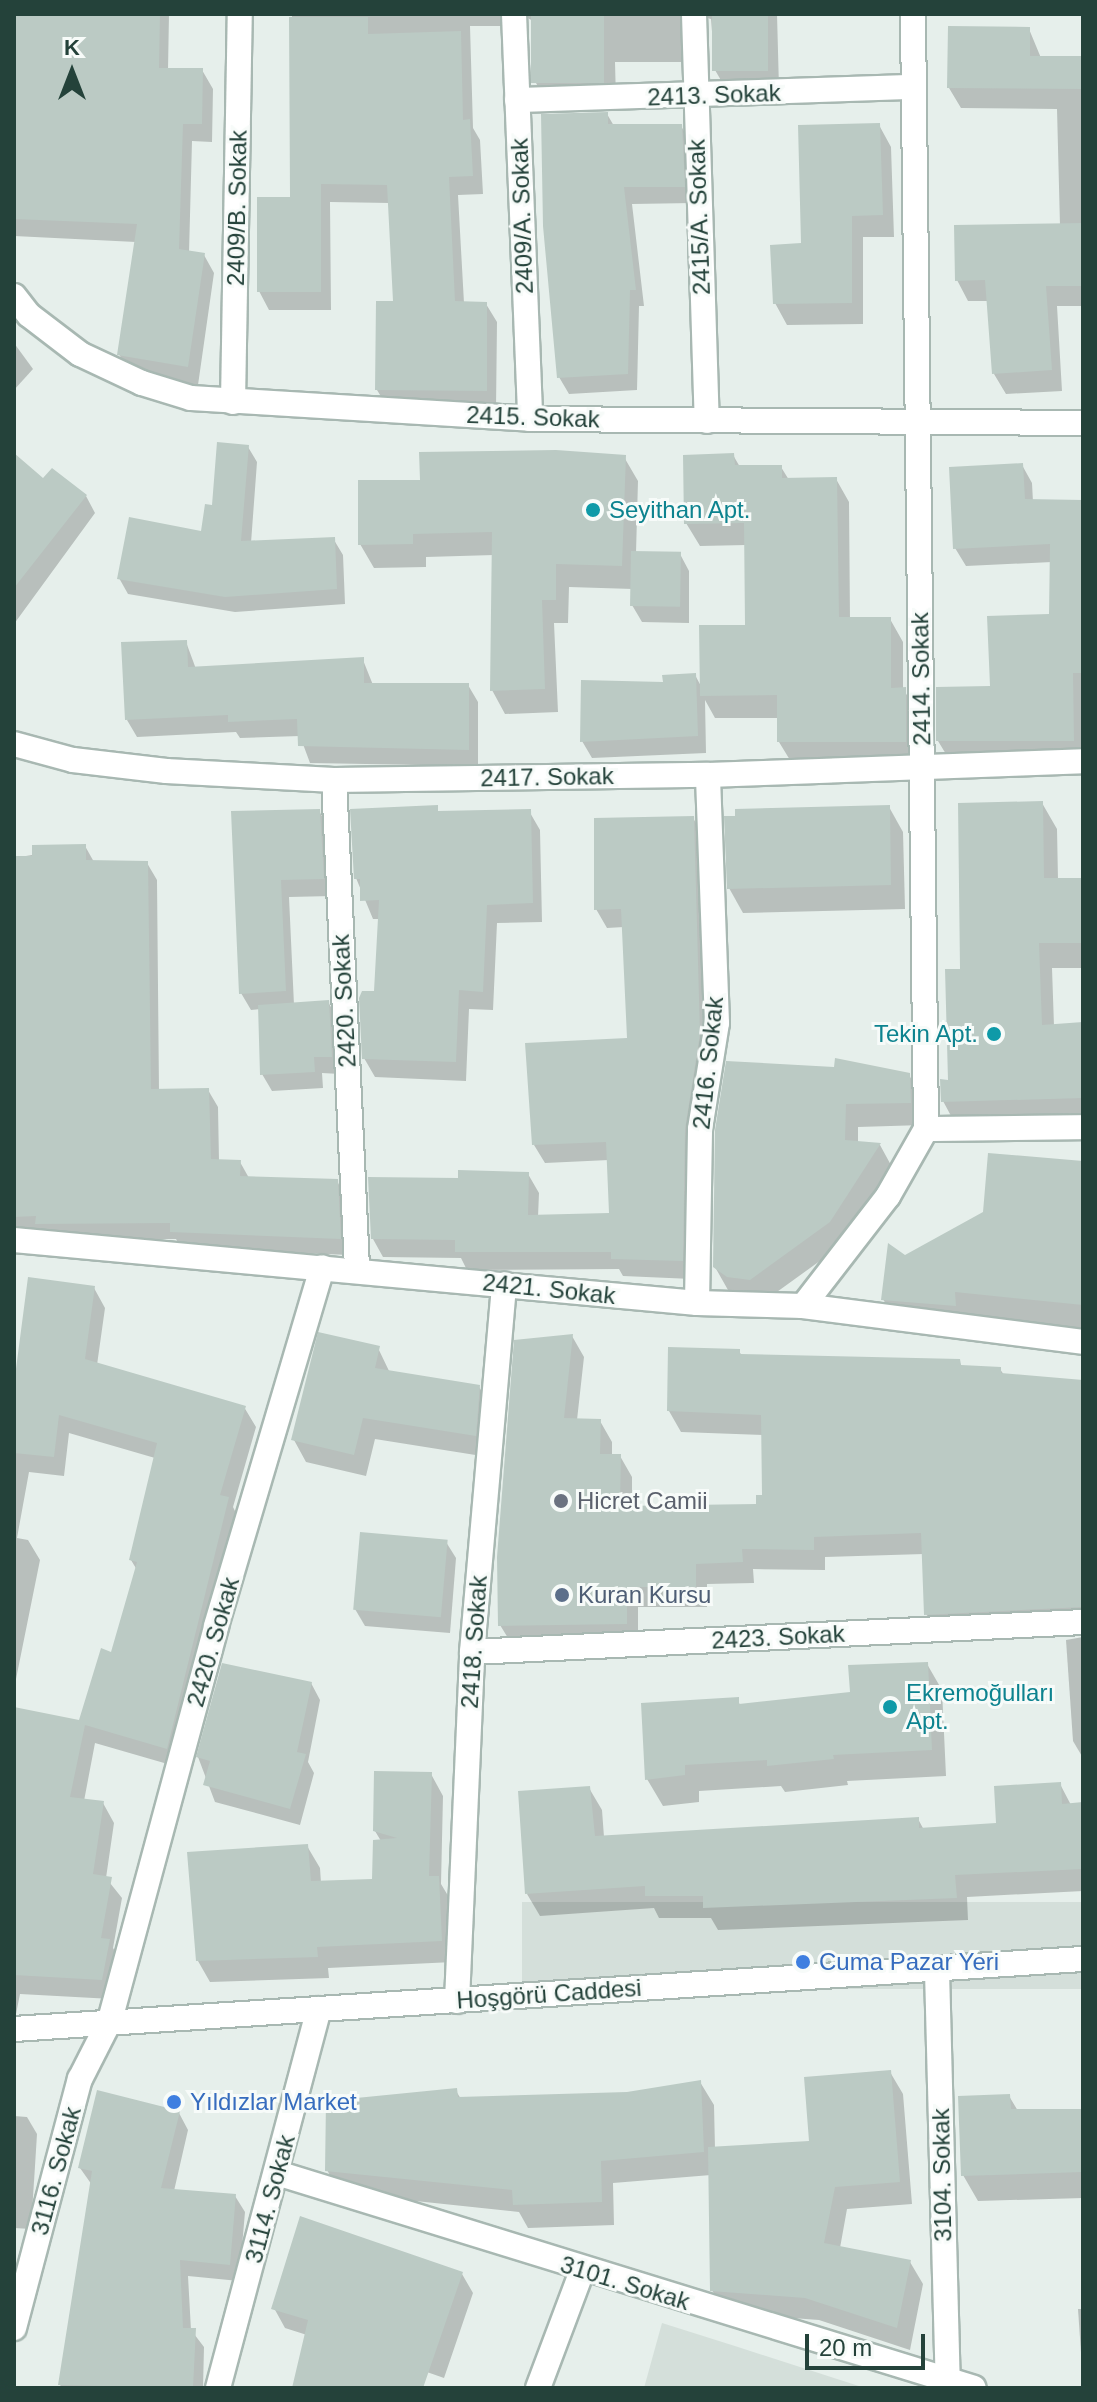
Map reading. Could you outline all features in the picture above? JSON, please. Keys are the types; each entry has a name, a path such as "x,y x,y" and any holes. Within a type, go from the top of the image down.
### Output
{"street":[{"name":"2409/B. Sokak","path":"233,402 240,14"},
{"name":"2409/A. Sokak","path":"514,14 530,419"},
{"name":"2415/A. Sokak","path":"694,14 707,421"},
{"name":"2414. Sokak","path":"913,14 911,87 926,1129"},
{"name":"2413. Sokak","path":"517,100 911,87"},
{"name":"2415. Sokak","path":"14,296 29,315 80,354 142,383 191,398 530,419 1083,423"},
{"name":"2417. Sokak","path":"14,744 73,760 166,771 334,780 708,775 923,764 1083,761"},
{"name":"2416. Sokak","path":"697,1303 700,1129 717,1023 708,775"},
{"name":"2420. Sokak","path":"334,780 357,1270"},
{"path":"803,1306 888,1196 926,1129 1083,1127"},
{"name":"2421. Sokak","path":"14,1240 697,1303 803,1306 1083,1342"},
{"name":"2420. Sokak","path":"110,2020 216,1626 322,1267"},
{"name":"2418. Sokak","path":"457,2001 472,1652 504,1284"},
{"name":"2423. Sokak","path":"472,1652 1083,1622"},
{"name":"Hoşgörü Caddesi","path":"14,2029 110,2020 937,1971 1083,1959"},
{"name":"3104. Sokak","path":"937,1971 948,2379"},
{"name":"3114. Sokak","path":"218,2388 319,2009"},
{"name":"3116. Sokak","path":"14,2328 80,2079 110,2020"},
{"name":"3101. Sokak","path":"277,2173 582,2271 974,2388"},
{"path":"538,2388 582,2271"}],"shaded area":[{"name":"Cuma Pazar Yeri","path":"522,1902 1083,1902 1083,1989 522,1989"},
{"path":"662,2323 738,2347 865,2388 644,2388"}],"building":[{"path":"14,14 160,14 159,68 203,68 202,124 183,124 179,249 205,253 188,367 117,355 137,224 14,219"},
{"path":"531,14 604,14 604,83 531,83"},
{"path":"712,14 768,14 768,71 712,71"},
{"path":"289,17 368,17 368,34 461,31 463,120 470,119 473,176 449,177 455,301 487,302 487,391 375,390 376,301 393,301 387,185 321,184 321,292 257,292 257,197 290,197"},
{"path":"948,26 1030,27 1030,56 1083,56 1083,89 947,88"},
{"path":"608,112 608,124 682,124 685,187 624,187 636,290 630,290 628,374 557,378 543,226 541,114"},
{"path":"880,123 883,215 852,216 852,303 773,304 770,245 801,243 798,125"},
{"path":"1083,223 1083,286 1046,286 1052,370 992,374 985,280 955,281 954,225"},
{"path":"217,442 249,445 241,541 335,537 337,589 225,597 117,579 129,517 201,531 205,504 212,505"},
{"path":"556,450 626,455 622,566 556,564 556,600 542,600 545,689 490,691 492,532 413,534 413,544 358,545 358,480 420,480 419,452"},
{"path":"14,453 43,478 52,468 87,495 14,588"},
{"path":"734,453 735,465 782,465 782,478 837,477 839,617 891,617 891,688 906,687 906,742 777,742 777,695 700,696 699,625 745,625 744,523 684,524 683,455"},
{"path":"1023,463 1025,499 1083,500 1083,673 1073,673 1074,741 936,741 936,687 990,686 987,616 1049,614 1050,544 953,549 949,467"},
{"path":"631,551 681,552 680,607 630,606"},
{"path":"187,640 188,667 364,657 364,683 469,683 469,750 298,746 297,719 228,722 228,715 125,720 121,642"},
{"path":"696,673 698,736 580,742 581,680 663,682 662,675"},
{"path":"1043,801 1044,878 1083,878 1083,943 1039,943 1042,1025 1083,1022 1083,1098 941,1102 940,1079 948,1080 945,969 960,969 958,803"},
{"path":"438,805 438,811 531,809 533,903 487,905 483,992 459,990 456,1062 362,1059 359,998 362,991 374,991 379,900 360,901 360,879 354,879 350,809"},
{"path":"890,805 891,885 727,889 724,816 735,816 735,809"},
{"path":"320,809 324,879 281,880 286,991 239,994 231,811"},
{"path":"694,816 700,1034 685,1129 683,1261 611,1259 611,1252 455,1252 455,1240 371,1239 368,1177 458,1178 458,1170 529,1172 528,1215 609,1213 606,1142 532,1145 525,1043 627,1038 621,909 594,910 594,818"},
{"path":"86,844 86,860 148,861 151,1089 209,1088 211,1159 241,1160 240,1176 338,1179 341,1239 170,1232 170,1223 35,1224 36,1216 14,1217 14,856 32,856 32,845"},
{"path":"329,1000 332,1057 314,1057 315,1072 260,1075 258,1005"},
{"path":"835,1058 910,1073 911,1103 846,1104 845,1140 881,1143 830,1222 750,1280 727,1277 713,1267 715,1130 726,1061 834,1067"},
{"path":"988,1153 1083,1161 1083,1305 955,1292 956,1306 881,1300 888,1243 905,1255 983,1212"},
{"path":"28,1277 95,1286 85,1359 246,1406 220,1495 229,1497 167,1749 85,1725 70,1797 104,1801 93,1874 112,1877 101,1938 110,1939 102,1980 14,1975 14,1707 79,1720 101,1648 111,1652 137,1562 129,1560 157,1443 59,1415 54,1457 14,1453 14,1384"},
{"path":"318,1332 380,1346 375,1368 480,1385 476,1436 363,1418 354,1455 291,1440"},
{"path":"573,1334 564,1418 601,1419 600,1454 621,1454 620,1506 756,1504 756,1495 762,1495 761,1415 667,1411 668,1347 740,1349 740,1354 960,1359 961,1365 1001,1367 1001,1373 1083,1380 1083,1607 924,1615 921,1533 814,1537 814,1550 742,1549 743,1562 696,1564 696,1587 627,1587 627,1624 498,1626 497,1557 514,1340"},
{"path":"360,1532 448,1540 441,1617 353,1610"},
{"path":"928,1662 932,1750 833,1755 834,1759 767,1766 767,1760 685,1765 685,1775 645,1780 641,1703 739,1697 739,1704 850,1692 848,1665"},
{"path":"222,1663 312,1682 297,1752 306,1754 290,1809 203,1785 210,1761 196,1757"},
{"path":"374,1771 432,1772 429,1876 439,1876 442,1941 317,1947 318,1957 196,1961 187,1852 308,1844 311,1881 372,1879 373,1840 397,1838 373,1831"},
{"path":"1061,1782 1062,1804 1083,1802 1083,1869 955,1875 957,1898 703,1908 703,1896 645,1896 645,1886 525,1894 518,1791 590,1786 595,1836 919,1817 919,1828 996,1823 994,1786"},
{"path":"891,2070 900,2182 835,2187 824,2243 911,2260 897,2328 805,2298 710,2291 708,2147 809,2141 804,2077"},
{"path":"701,2080 704,2152 601,2161 602,2202 513,2205 512,2190 325,2171 326,2101 457,2088 458,2097 627,2092"},
{"path":"97,2090 180,2111 161,2188 236,2194 230,2265 180,2260 183,2328 196,2328 193,2388 58,2385 92,2171 78,2168"},
{"path":"1010,2094 1011,2109 1083,2109 1083,2172 961,2176 958,2096"},
{"path":"300,2216 463,2272 423,2388 292,2388 308,2320 271,2309"}],"place":[{"name":"Seyithan Apt.","path":"593,510"},
{"name":"Tekin Apt.","path":"994,1034"},
{"name":"Hicret Camii","path":"561,1501"},
{"name":"Kuran Kursu","path":"562,1595"},
{"name":"Ekremoğulları Apt.","path":"890,1707"},
{"name":"Cuma Pazar Yeri","path":"803,1962"},
{"name":"Yıldızlar Market","path":"174,2102"}]}
